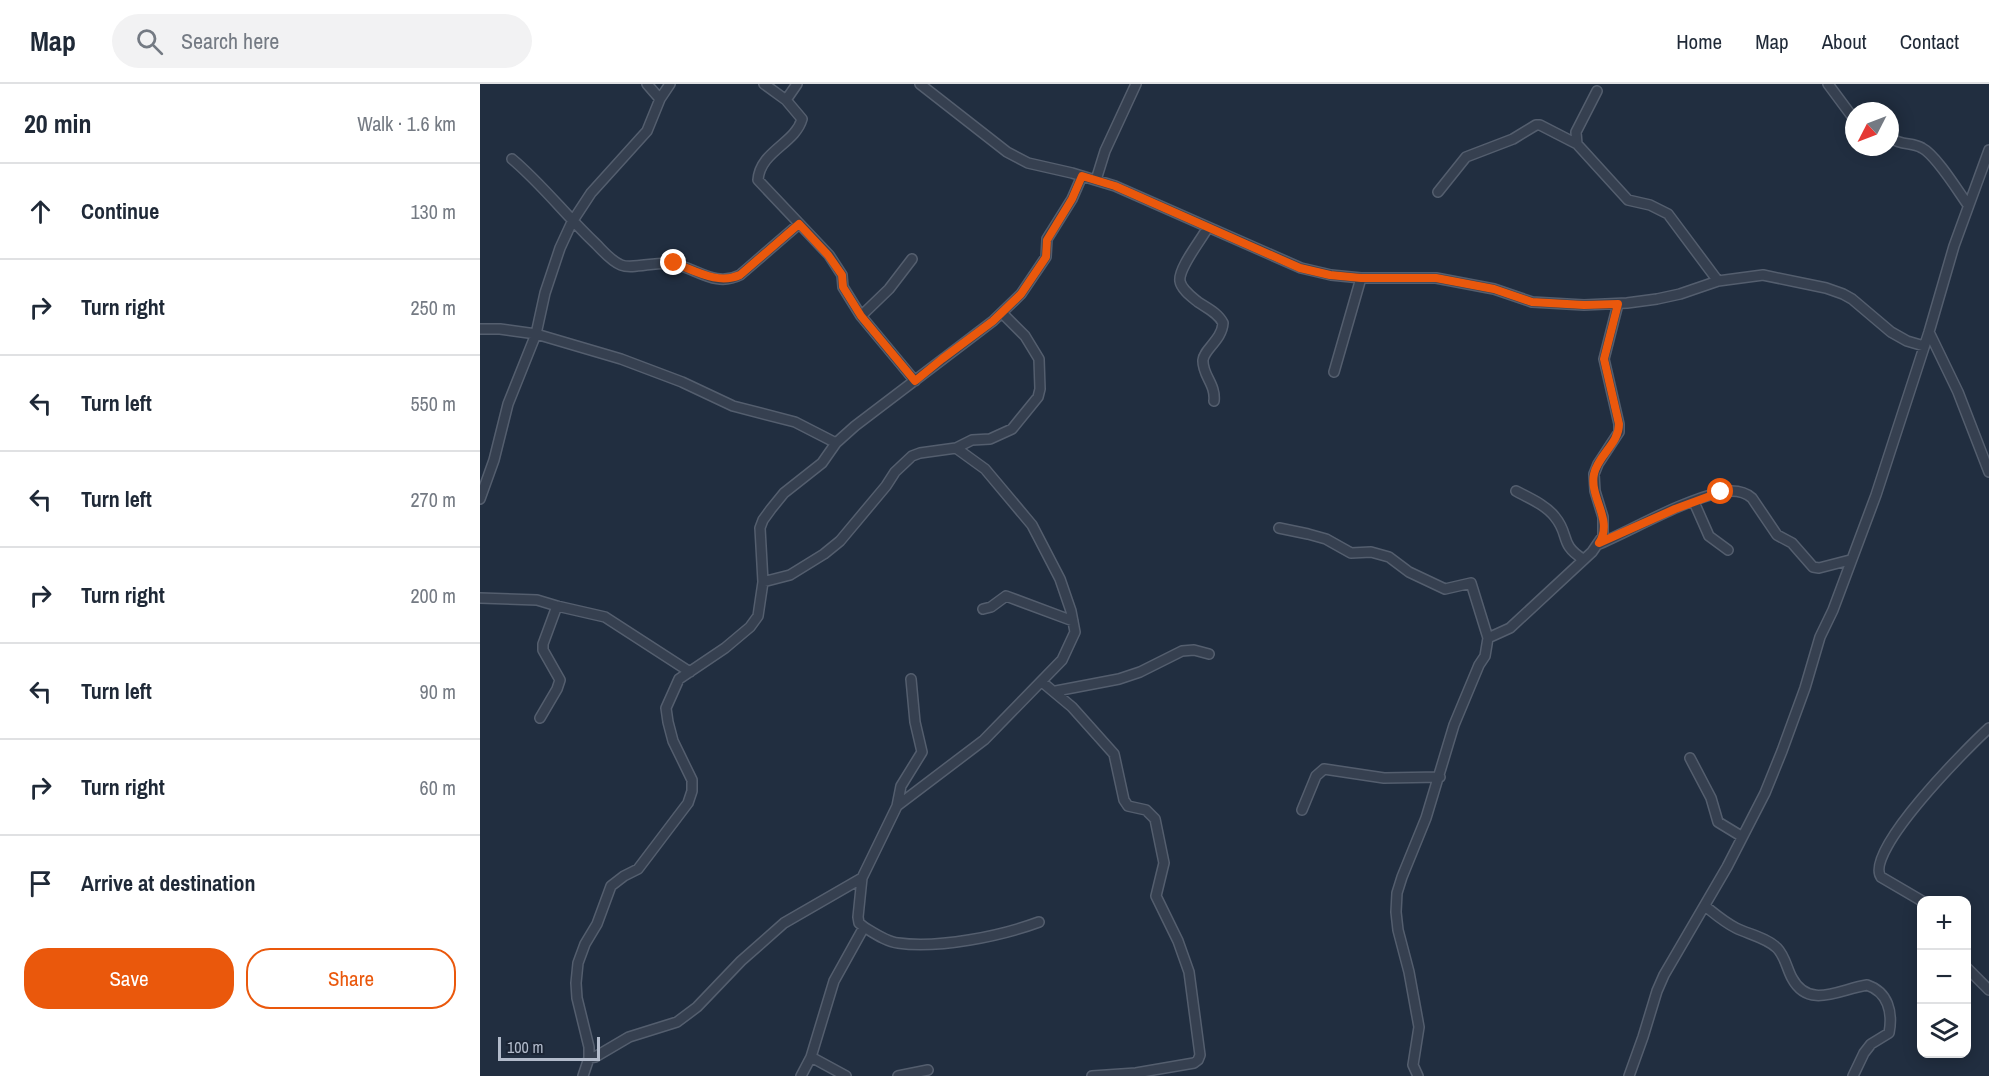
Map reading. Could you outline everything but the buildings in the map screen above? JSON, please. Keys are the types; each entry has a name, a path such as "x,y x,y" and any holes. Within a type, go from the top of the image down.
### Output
{"street":[{"path":"647,84 660,99"},
{"path":"480,499 494,460 508,404 536,334 545,293 560,248 572,222 591,193 647,131 660,99 670,84"},
{"path":"764,84 786,100 802,119 799,128 764,161 759,170 758,180 828,255 843,279 843,287 861,316 915,381"},
{"path":"786,100 797,84"},
{"path":"920,84 1007,152 1028,163 1115,186 1300,268 1330,275 1361,278 1436,278 1494,289 1532,302 1584,305 1618,304 1680,294 1718,280 1763,275 1827,288 1852,300 1890,332 1907,341 1924,346"},
{"path":"1096,180 1109,141 1136,84"},
{"path":"1831,86 1845,106"},
{"path":"1577,144 1576,132 1597,91"},
{"path":"1438,192 1466,157 1513,140 1536,125 1540,125 1577,144 1628,200 1650,205 1668,214 1718,280"},
{"path":"1899,143 1914,145 1927,151 1968,205"},
{"path":"1629,1076 1657,991 1742,836 1765,792 1782,752 1820,637 1833,610 1876,495 1968,205 1989,150"},
{"path":"512,159 534,178 572,222 621,265 674,263 718,280 729,280 740,275 799,224"},
{"path":"583,1076 589,1058 586,1029 577,998 578,963 611,886 638,869 688,803 692,791 692,780 673,741 666,708 680,679 725,648 750,627 758,616 763,582 760,528 763,520 784,494 822,463 836,443 864,418 1002,313 1021,294 1046,257 1047,240 1072,199 1082,176"},
{"path":"1208,227 1184,265 1179,279 1181,285 1191,296 1220,317 1223,323 1220,336 1204,356 1203,361 1213,386 1214,401"},
{"path":"861,316 889,289 912,259"},
{"path":"1334,372 1361,278"},
{"path":"1488,638 1510,628 1583,559 1603,536 1603,517 1595,491 1594,474 1619,432 1604,359 1618,304"},
{"path":"763,582 790,575 825,554 840,541 895,472 912,456 956,448 972,440 990,439 1012,429 1038,397 1040,389 1038,359 1025,336 1002,313"},
{"path":"480,329 536,334 621,359 682,382 733,406 795,422 836,443"},
{"path":"1929,332 1986,453 1989,472"},
{"path":"897,806 984,741 1062,660 1075,632 1060,579 1032,525 985,469 956,448"},
{"path":"1516,490 1555,516 1568,547 1583,559"},
{"path":"1599,543 1694,502 1721,492 1738,491 1747,494 1777,535 1792,543 1813,567 1819,568 1850,560"},
{"path":"1694,502 1709,536 1728,550"},
{"path":"1279,528 1326,539 1351,553 1371,552 1389,557 1409,572 1445,589 1471,583 1488,638 1485,656 1454,725 1440,777 1397,894 1398,930 1409,972 1419,1027 1413,1065 1418,1076"},
{"path":"983,609 991,607 1006,596 1032,608 1073,621"},
{"path":"480,598 537,600 605,617 690,672"},
{"path":"540,718 560,680 543,650 543,644 557,606"},
{"path":"1056,691 1119,679 1140,672 1182,651 1194,650 1209,654"},
{"path":"911,678 915,722 922,752 901,786 897,806 862,878 859,923 895,943 913,944 951,942 1010,933 1039,922"},
{"path":"1042,682 1056,691 1114,754 1124,800 1128,806 1146,810 1155,819 1164,863 1156,896 1178,941 1189,972 1200,1054 1194,1063 1129,1074 1092,1076"},
{"path":"1917,898 1881,877 1878,867 1884,852 1913,809 1962,753 1989,728"},
{"path":"1690,758 1711,798 1718,822 1742,836"},
{"path":"1302,810 1316,776 1324,769 1384,778 1440,777"},
{"path":"589,1058 595,1057 629,1037 677,1022 697,1007 741,960 784,923 862,878"},
{"path":"1705,906 1733,927 1777,948 1792,978 1799,989 1806,994 1839,993 1867,985 1880,991 1890,1010 1889,1033 1871,1044 1853,1076"},
{"path":"801,1076 811,1057 834,981 864,927"},
{"path":"1971,972 1989,990"},
{"path":"811,1057 846,1076"},
{"path":"898,1076 928,1070"}],"route":[{"path":"674,263 718,280 729,280 740,275 799,224 828,255 842,275 843,287 861,316 915,381 993,321 1021,294 1046,257 1047,240 1072,199 1082,176 1115,186 1300,268 1330,275 1361,278 1411,276 1436,278 1494,289 1532,302 1618,304 1604,359 1619,432 1594,474 1595,491 1603,517 1604,530 1599,543 1675,509 1721,492"}]}
